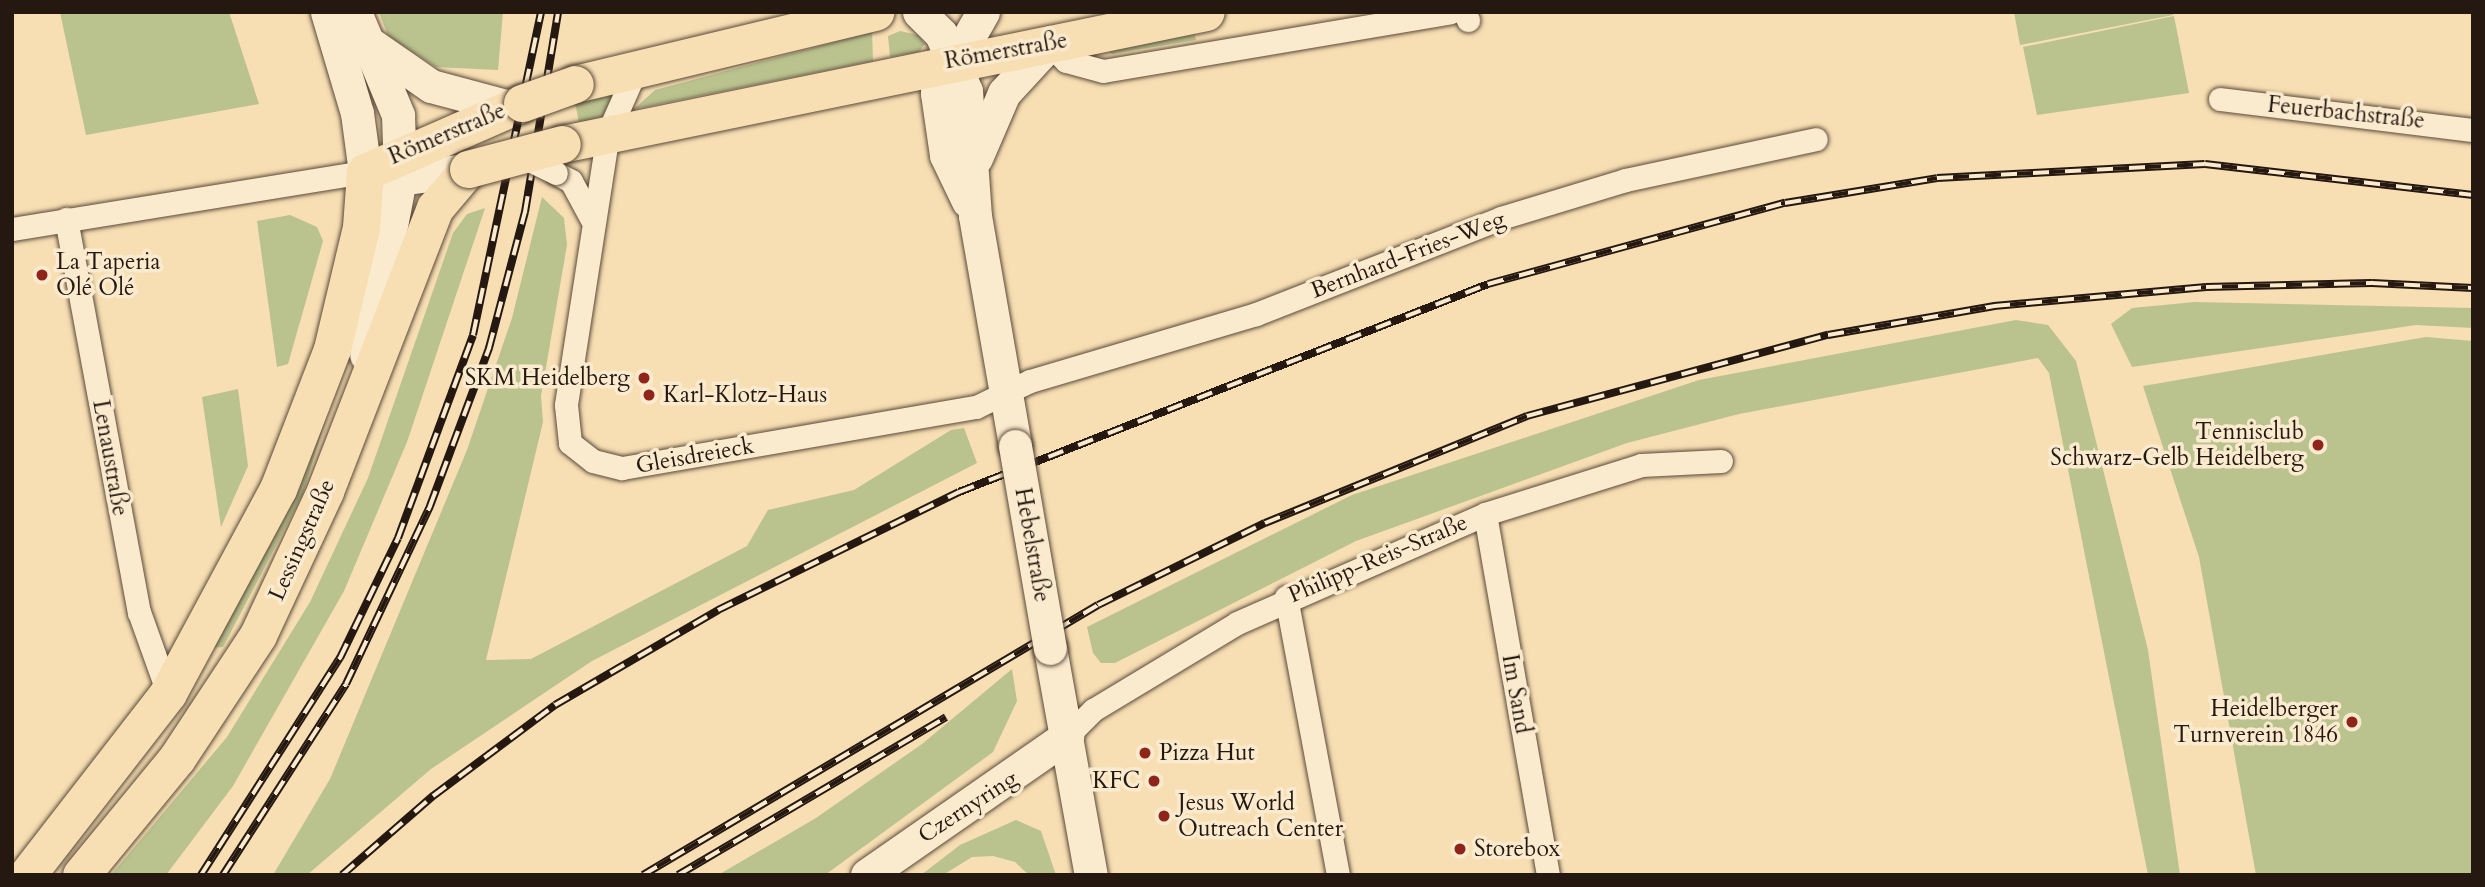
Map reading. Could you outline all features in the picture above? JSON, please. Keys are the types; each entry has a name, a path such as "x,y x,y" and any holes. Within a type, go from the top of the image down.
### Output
{"main road":[{"path":"327,12 357,113 388,167"},
{"path":"355,12 372,45 398,115 388,167"},
{"name":"Römerstraße","path":"388,167 470,111 510,107 638,65 876,12"},
{"name":"Hebelstraße","path":"919,12 955,60 966,91 975,216 1091,875"},
{"name":"Hebelstraße","path":"975,216 946,155 937,93 983,12"},
{"name":"Römerstraße","path":"350,424 435,208 466,169 519,155 559,159 608,133 955,60 1206,12"},
{"path":"972,167 1004,93 1049,44"},
{"path":"372,45 404,71 470,111"},
{"path":"388,167 466,169"},
{"name":"Lessingstraße","path":"81,875 191,739 258,635 350,424 388,167"},
{"name":"Lessingstraße","path":"27,875 169,693 245,557 307,420 332,349 361,227 388,167"},
{"path":"169,693 191,739"},
{"name":"Czernyring","path":"867,875 1067,736"}],"street":[{"path":"1049,44 1066,61 1103,71 1461,15"},
{"name":"Gleisdreieck","path":"638,65 608,133 591,218 566,405 570,443 593,461 622,468 941,414 975,407 1006,391"},
{"name":"Feuerbachstraße","path":"2220,99 2473,130"},
{"name":"Bernhard-Fries-Weg","path":"1006,391 1255,314 1578,193 1815,139"},
{"path":"559,159 591,218"},
{"name":"Römerstraße","path":"12,229 388,167"},
{"name":"Lenaustraße","path":"66,219 139,612 169,693"},
{"name":"Philipp-Reis-Straße","path":"1067,736 1093,709 1286,597 1485,514 1641,465 1721,461"},
{"name":"Im Sand","path":"1485,514 1548,875"},
{"path":"1286,597 1338,875"}],"green space":[{"path":"60,12 229,12 259,104 86,135"},
{"path":"379,12 503,12 498,70 436,67 388,36"},
{"path":"2014,12 2172,12 2173,15 2020,45"},
{"path":"2174,16 2189,93 2037,115 2023,47"},
{"path":"1193,28 1196,40 1112,54 1104,48"},
{"path":"900,31 918,35 925,44 919,52 890,57 888,36"},
{"path":"872,32 873,61 634,109 655,90"},
{"path":"616,90 608,115 579,123 575,102"},
{"path":"542,197 564,218 567,245 541,396 543,422 486,660 531,659 747,546 768,510 854,490 951,430 964,428 977,463 592,661 431,769 307,875 273,875 330,779 467,450 512,318"},
{"path":"485,208 407,442 344,591 233,786 166,875 111,875 227,737 310,602 368,478 453,233 467,214"},
{"path":"290,215 317,227 323,241 288,364 277,367 257,221"},
{"path":"363,294 303,494 223,647 207,648"},
{"path":"2195,302 2473,308 2473,328 2416,325 2132,367 2111,324 2132,308"},
{"path":"2016,320 2048,325 2076,361 2148,650 2180,875 2148,875 2049,373 2038,358 1739,414 1627,443 1356,541 1115,663 1101,663 1093,653 1087,627 1352,495 1699,380"},
{"name":"Heidelberger Turnverein 1846","path":"2426,337 2473,341 2473,875 2256,875 2199,557 2143,386"},
{"path":"238,389 248,466 221,527 202,397"},
{"path":"1012,669 1017,701 993,752 825,875 718,875 816,818 922,744"},
{"path":"1016,820 1041,831 1056,875 1029,875 1015,862 993,856 972,857 943,875 921,875 960,845"}],"railway":[{"path":"201,875 340,658 398,538 473,335 541,12"},
{"path":"223,875 346,684 430,506 489,348 525,212 558,12"},
{"path":"342,875 433,796 555,705 718,610 959,492 1488,284 1785,203 1937,178 2205,164 2473,195"},
{"path":"643,875 1098,605 1265,523 1527,416 1828,335 1994,306 2206,287 2372,283 2473,288"},
{"path":"678,875 946,717"}],"place":[{"name":"La Taperia Olé Olé","path":"42,275"},
{"name":"SKM Heidelberg","path":"644,378"},
{"name":"Karl-Klotz-Haus","path":"649,395"},
{"name":"Tennisclub Schwarz-Gelb Heidelberg","path":"2318,445"},
{"name":"Heidelberger Turnverein 1846","path":"2352,722"},
{"name":"Pizza Hut","path":"1145,753"},
{"name":"KFC","path":"1154,781"},
{"name":"Jesus World Outreach Center","path":"1164,816"},
{"name":"Storebox","path":"1460,849"}]}
